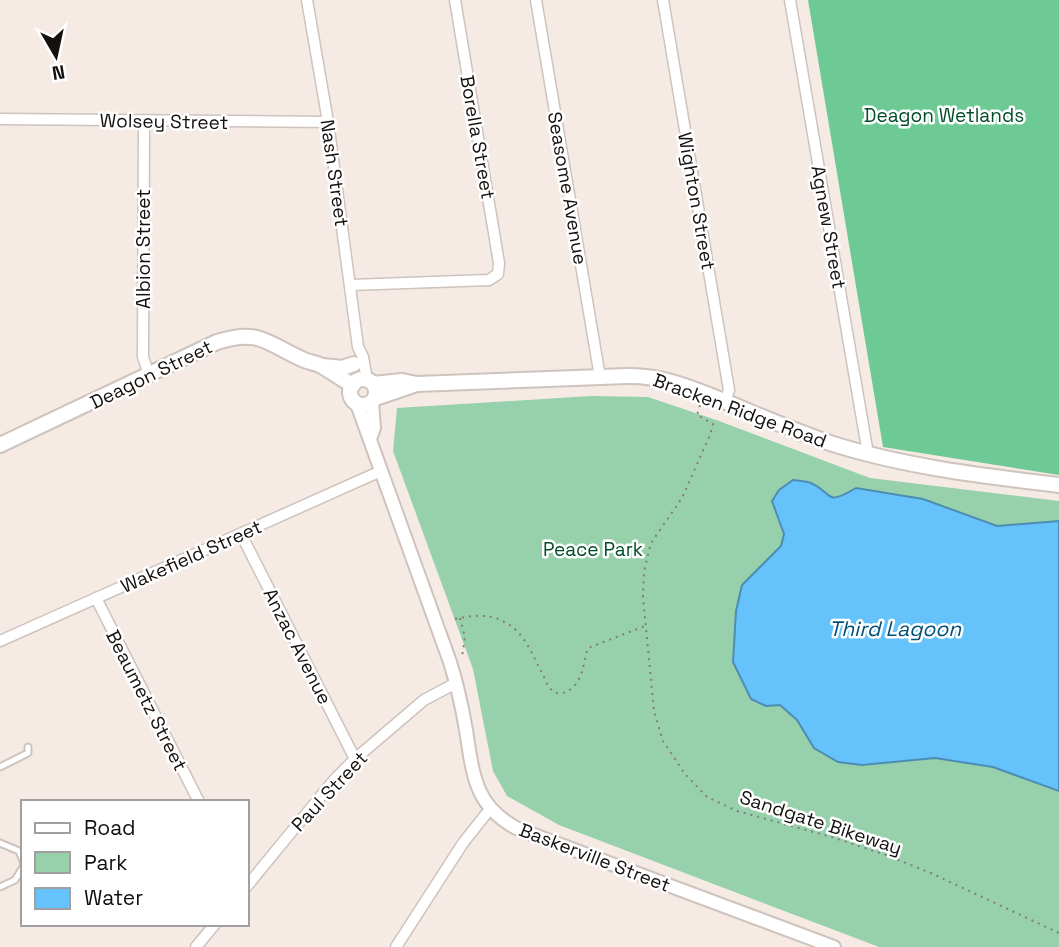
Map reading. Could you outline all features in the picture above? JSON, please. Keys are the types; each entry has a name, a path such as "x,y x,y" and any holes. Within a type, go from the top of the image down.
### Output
{"main road":[{"name":"Deagon Street","path":"0,445 217,342 245,336 271,341 304,360 322,366 363,391"},
{"name":"Deagon Street","path":"304,360 312,371 363,391"},
{"path":"322,366 342,368 354,364"},
{"name":"Bracken Ridge Road","path":"363,391 402,381 417,384 642,375 656,377 831,443 868,454 939,468 1059,485"}],"street":[{"name":"Nash Street","path":"307,0 328,122 363,391"},
{"name":"Borella Street","path":"351,285 489,280 498,274 499,263 455,0"},
{"name":"Seasome Avenue","path":"536,0 600,377"},
{"name":"Wighton Street","path":"663,0 729,390 725,402"},
{"name":"Agnew Street","path":"790,0 868,454"},
{"name":"Wolsey Street","path":"0,119 328,122"},
{"name":"Albion Street","path":"144,121 143,357 149,375"},
{"name":"Nash Street","path":"358,348 354,364 363,391"},
{"name":"Baskerville Street","path":"363,391 365,431 456,683 474,780 490,809 518,829 834,947"},
{"name":"Wakefield Street","path":"0,641 381,471"},
{"name":"Anzac Avenue","path":"241,534 355,759"},
{"name":"Beaumetz Street","path":"96,598 197,800"},
{"name":"Paul Street","path":"248,884 334,780 355,759 424,700 456,683"},
{"path":"398,946 463,843 490,809"},
{"path":"196,947 213,926"}],"lane":[{"path":"0,767 24,756 28,753 28,747"},
{"path":"0,842 19,851 21,856"},
{"path":"0,887 15,880 21,870"}],"path":[{"name":"Sandgate Bikeway","path":"700,402 697,415 713,424 710,435 682,498 651,544 644,571 643,597 654,711 663,741 685,774 707,797 737,811 886,855 1059,933"},
{"path":"455,619 483,615 508,624 519,632 549,687 556,693 566,692 580,679 588,648 646,625"},
{"path":"458,659 461,658 465,636 460,618"}],"green space":[{"name":"Deagon Wetlands","path":"808,0 1059,0 1059,475 883,447"},
{"name":"Peace Park","path":"591,396 648,397 870,478 1059,501 1059,521 997,526 923,499 828,497 811,483 772,501 784,534 781,546 742,585 766,705 780,705 797,720 814,748 862,765 935,758 993,767 1059,791 1059,947 879,947 559,825 507,796 493,771 473,669 393,451 397,408"}],"water":[{"name":"Third Lagoon","path":"793,480 811,483 834,497 856,488 923,499 997,526 1059,521 1059,791 993,767 935,758 862,765 838,762 814,748 797,720 780,705 766,706 751,699 733,662 736,611 742,585 781,546 784,534 772,501 779,490"}]}
